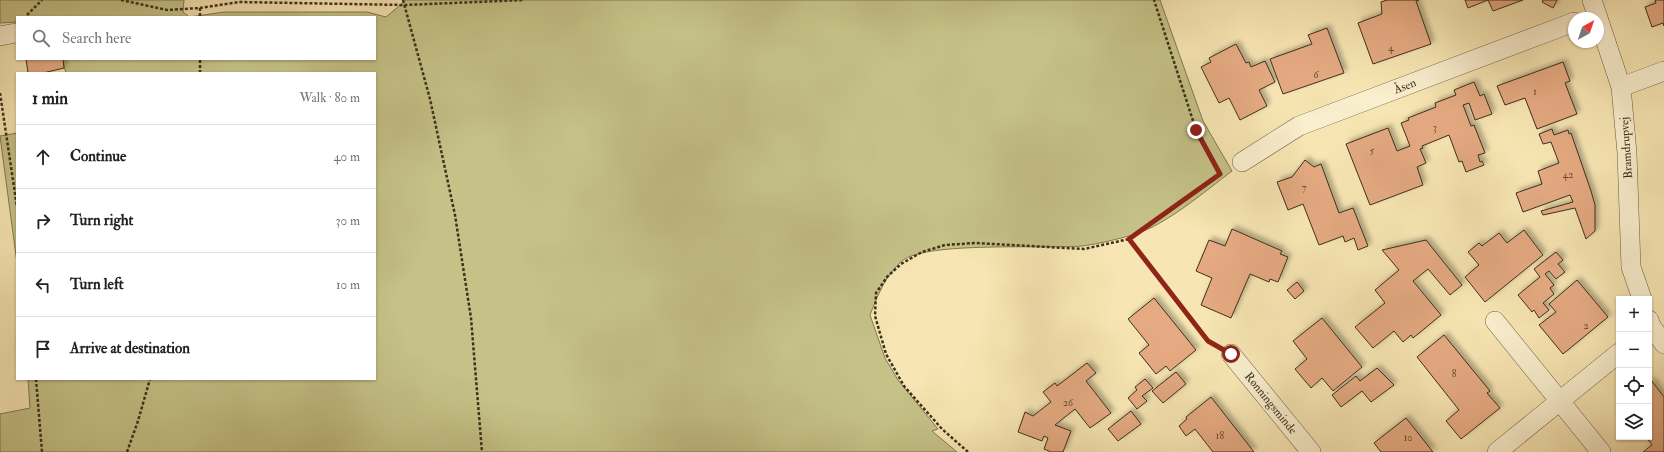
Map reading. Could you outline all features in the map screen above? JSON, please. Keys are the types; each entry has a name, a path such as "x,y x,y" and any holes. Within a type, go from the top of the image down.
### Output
{"street":[{"name":"Bramdrupvej","path":"1591,11 1621,86 1627,153 1631,267 1641,296"},
{"name":"Åsen","path":"1242,162 1299,126 1568,24"},
{"path":"1621,86 1664,70"},
{"path":"1495,321 1602,452"},
{"path":"1652,328 1664,344"},
{"name":"Rønningsminde","path":"1231,354 1311,452"},
{"path":"1497,452 1561,402 1616,356"}],"path":[{"path":"27,16 30,10 42,0"},
{"path":"121,0 166,10 200,8 239,2 405,6 524,0"},
{"path":"403,0 430,98 454,215 471,318 482,452"},
{"path":"968,452 942,429 904,386 886,354 875,316 876,293 887,277 901,264 922,252 945,245 975,243 1084,249 1129,239 1220,174 1196,130 1154,0"},
{"path":"200,8 200,16"},
{"path":"200,60 200,72"},
{"path":"0,93 16,200"},
{"path":"1129,239 1208,341 1231,354"},
{"path":"36,380 42,452"},
{"path":"126,452 138,421 150,380"}],"shaded area":[{"path":"0,0 184,0 183,12 188,16 16,16 16,22 0,23"},
{"path":"406,0 1160,0 1203,121 1232,171 1171,216 1146,230 1133,235 1082,246 988,247 935,251 915,255 902,261 896,266 883,286 870,315 885,358 898,380 938,429 932,431 957,452 0,452 0,414 30,408 28,380 376,380 376,72 66,72 62,60 376,60 376,16 197,16 224,12 367,12 386,17"},
{"path":"16,133 16,256 0,136"}],"building":[{"path":"1387,0 1419,0 1416,1 1431,44 1373,64 1358,23 1382,14 1381,2"},
{"path":"1465,0 1488,0 1468,8"},
{"path":"1488,0 1523,0 1493,11"},
{"path":"1543,0 1557,0 1553,8 1542,2"},
{"path":"1655,0 1664,0 1664,26 1663,23 1652,27 1645,7 1656,3"},
{"path":"1327,28 1344,73 1283,94 1270,59 1312,44 1308,35"},
{"path":"1236,44 1246,63 1249,62 1251,67 1265,61 1275,82 1259,90 1267,106 1240,120 1229,98 1219,103 1201,67 1211,62 1209,58"},
{"path":"26,60 63,60 64,68 47,72 28,72"},
{"path":"1563,62 1570,81 1565,83 1577,114 1537,129 1525,98 1505,105 1497,86"},
{"path":"1474,82 1480,96 1484,94 1492,114 1475,120 1469,103 1463,105 1471,126 1474,125 1485,153 1478,155 1480,162 1482,161 1484,165 1466,172 1462,161 1459,162 1449,135 1422,146 1423,148 1420,149 1426,163 1417,167 1423,185 1370,205 1346,144 1388,128 1397,151 1410,146 1401,123 1409,120 1408,118 1436,107 1435,103 1456,95 1454,90"},
{"path":"1552,129 1554,135 1568,130 1569,134 1571,133 1591,191 1595,205 1595,231 1586,239 1575,208 1543,215 1541,211 1573,202 1570,195 1523,212 1516,193 1542,184 1538,171 1559,163 1551,142 1543,144 1539,134"},
{"path":"1305,160 1314,167 1321,164 1339,213 1353,208 1368,246 1358,250 1354,238 1345,242 1343,236 1319,245 1303,204 1288,210 1277,182 1292,177"},
{"path":"1232,229 1282,251 1280,254 1288,257 1278,282 1270,279 1269,282 1250,274 1231,318 1201,305 1212,278 1196,271 1209,240 1225,246"},
{"path":"1524,230 1543,255 1485,302 1465,277 1479,265 1468,252 1479,243 1482,246 1499,233 1507,243"},
{"path":"1426,240 1462,285 1450,295 1428,269 1413,281 1441,315 1413,338 1411,335 1403,342 1394,331 1373,348 1355,327 1385,303 1375,290 1399,270 1382,250"},
{"path":"1556,252 1563,260 1558,264 1565,272 1556,279 1549,271 1545,274 1554,285 1550,288 1554,294 1543,303 1549,310 1539,318 1534,310 1532,312 1518,295 1540,277 1534,269"},
{"path":"1577,280 1608,317 1563,354 1539,325 1556,312 1549,304"},
{"path":"1297,282 1304,291 1295,299 1287,290"},
{"path":"1154,298 1196,350 1170,371 1166,366 1156,374 1139,353 1149,345 1128,319"},
{"path":"1322,318 1362,367 1333,391 1322,378 1311,388 1295,369 1307,359 1293,341"},
{"path":"1444,335 1490,391 1487,393 1500,408 1461,439 1446,421 1459,410 1417,357"},
{"path":"1087,363 1096,373 1086,381 1111,413 1090,428 1075,409 1055,425 1071,431 1063,452 1051,452 1044,449 1048,438 1044,436 1042,441 1018,432 1025,412 1033,416 1051,402 1043,392 1055,383 1057,386"},
{"path":"1377,368 1394,385 1371,402 1362,391 1341,407 1332,395 1356,376 1360,381"},
{"path":"1176,372 1186,384 1163,403 1152,391"},
{"path":"1145,379 1153,388 1142,396 1147,401 1137,409 1128,398 1137,390 1135,387"},
{"path":"1652,381 1664,397 1664,452 1643,452 1652,445 1648,440 1652,440"},
{"path":"1211,397 1254,452 1213,452 1195,429 1186,436 1179,426 1187,419 1186,417"},
{"path":"1131,411 1141,424 1118,441 1108,429"},
{"path":"1406,418 1433,452 1381,452 1374,443"}],"route":[{"path":"1196,130 1220,174 1129,239 1208,341 1231,354"}]}
